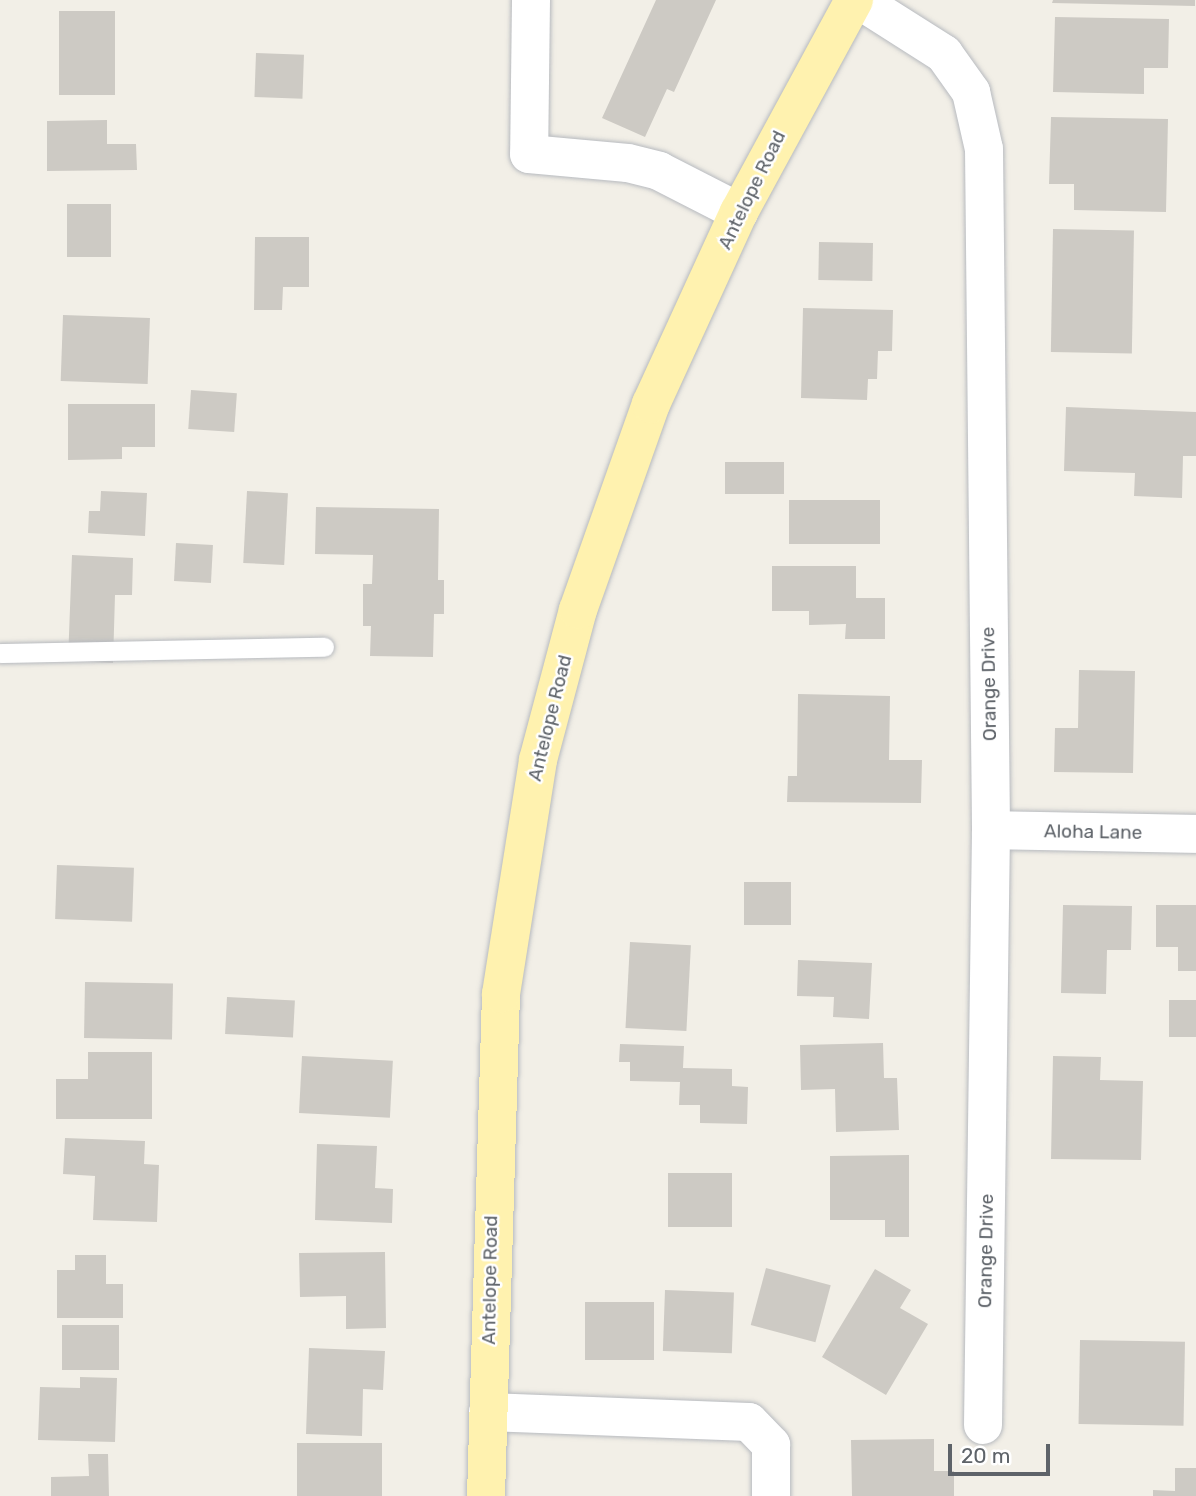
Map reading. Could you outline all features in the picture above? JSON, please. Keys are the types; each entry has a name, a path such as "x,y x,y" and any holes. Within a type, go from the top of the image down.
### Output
{"main road":[{"name":"Antelope Road","path":"486,1496 500,994 538,760 578,610 651,404 739,212 856,0"}],"street":[{"path":"531,0 529,154 628,163 659,171 739,212"},
{"name":"Orange Drive","path":"856,0 944,54 971,92 979,114 984,149 991,830 983,1425"},
{"name":"Aloha Lane","path":"991,830 1196,834"},
{"path":"488,1412 749,1422 771,1446 771,1496"}],"lane":[{"path":"0,653 324,647"}],"building":[{"path":"656,0 716,0 674,92 667,89 645,137 602,118"},
{"path":"1053,0 1195,0 1195,6 1052,3"},
{"path":"59,11 115,11 115,95 59,95"},
{"path":"1055,17 1169,19 1168,68 1144,68 1144,94 1053,92"},
{"path":"256,53 304,55 302,99 254,97"},
{"path":"1051,117 1168,119 1166,212 1074,210 1074,184 1049,184"},
{"path":"107,120 107,144 136,144 137,170 47,171 47,121"},
{"path":"67,204 111,204 111,257 67,257"},
{"path":"1053,229 1134,230 1132,353 1051,352"},
{"path":"255,237 309,237 309,287 283,287 282,310 254,310"},
{"path":"819,242 873,243 872,281 818,280"},
{"path":"803,308 893,310 892,351 878,351 877,379 868,379 867,400 801,398"},
{"path":"63,315 150,318 148,384 61,381"},
{"path":"191,390 237,393 234,432 188,429"},
{"path":"68,404 155,404 155,447 122,447 122,459 68,460"},
{"path":"1066,407 1196,412 1196,456 1183,456 1182,498 1134,496 1135,473 1064,471"},
{"path":"725,462 784,462 784,494 725,494"},
{"path":"101,491 147,493 145,536 88,533 89,511 100,511"},
{"path":"247,491 288,493 284,565 243,563"},
{"path":"789,500 880,500 880,544 789,544"},
{"path":"316,507 439,509 438,580 444,580 444,614 434,614 433,657 370,656 371,626 363,626 363,584 372,584 373,555 315,554"},
{"path":"176,543 213,545 211,583 174,581"},
{"path":"72,555 133,558 132,595 115,595 113,663 68,661"},
{"path":"772,566 856,566 856,598 885,598 885,639 845,639 846,624 809,625 809,611 772,611"},
{"path":"1079,670 1135,671 1133,773 1054,772 1055,728 1078,728"},
{"path":"798,694 890,696 889,760 922,760 921,803 787,802 788,776 797,776"},
{"path":"57,865 134,868 132,922 55,919"},
{"path":"744,882 791,882 791,925 744,925"},
{"path":"1063,905 1132,906 1131,950 1107,950 1106,994 1061,993"},
{"path":"1156,905 1196,905 1196,971 1178,971 1178,947 1156,947"},
{"path":"630,942 691,945 686,1031 625,1028"},
{"path":"798,960 872,963 869,1019 833,1017 834,997 797,996"},
{"path":"85,982 173,984 172,1040 84,1038"},
{"path":"227,997 295,1001 293,1038 225,1034"},
{"path":"1169,1000 1196,1000 1196,1037 1169,1037"},
{"path":"883,1043 884,1078 897,1078 899,1130 836,1132 835,1089 801,1090 800,1045"},
{"path":"620,1044 684,1046 683,1068 732,1069 732,1086 748,1087 747,1124 700,1123 700,1105 679,1105 680,1082 630,1081 630,1062 619,1062"},
{"path":"88,1052 152,1052 152,1119 56,1119 56,1079 88,1079"},
{"path":"302,1056 393,1061 390,1118 299,1113"},
{"path":"1053,1056 1101,1057 1100,1080 1143,1081 1141,1160 1051,1159"},
{"path":"65,1138 145,1141 144,1164 159,1165 157,1222 93,1220 95,1176 63,1174"},
{"path":"317,1144 377,1146 375,1188 393,1189 392,1223 315,1220"},
{"path":"909,1155 909,1237 885,1237 885,1220 830,1220 830,1156"},
{"path":"668,1173 732,1173 732,1227 668,1227"},
{"path":"385,1252 386,1328 346,1329 346,1296 300,1297 299,1253"},
{"path":"75,1255 106,1255 106,1284 123,1284 123,1318 57,1318 57,1270 75,1270"},
{"path":"766,1268 831,1285 815,1342 751,1325"},
{"path":"875,1269 911,1290 900,1308 928,1324 886,1395 822,1357"},
{"path":"665,1290 734,1292 732,1353 663,1351"},
{"path":"585,1302 654,1302 654,1360 585,1360"},
{"path":"62,1325 119,1325 119,1370 62,1370"},
{"path":"1080,1340 1185,1342 1184,1426 1079,1424"},
{"path":"309,1348 385,1351 383,1390 363,1389 362,1436 306,1434"},
{"path":"80,1377 117,1378 115,1442 38,1440 40,1387 80,1388"},
{"path":"934,1439 934,1471 954,1471 954,1496 852,1496 851,1440"},
{"path":"297,1443 382,1443 382,1496 297,1496"},
{"path":"88,1454 108,1454 109,1496 51,1496 51,1477 89,1476"},
{"path":"1175,1468 1196,1468 1196,1496 1153,1496 1153,1490 1175,1491"}]}
